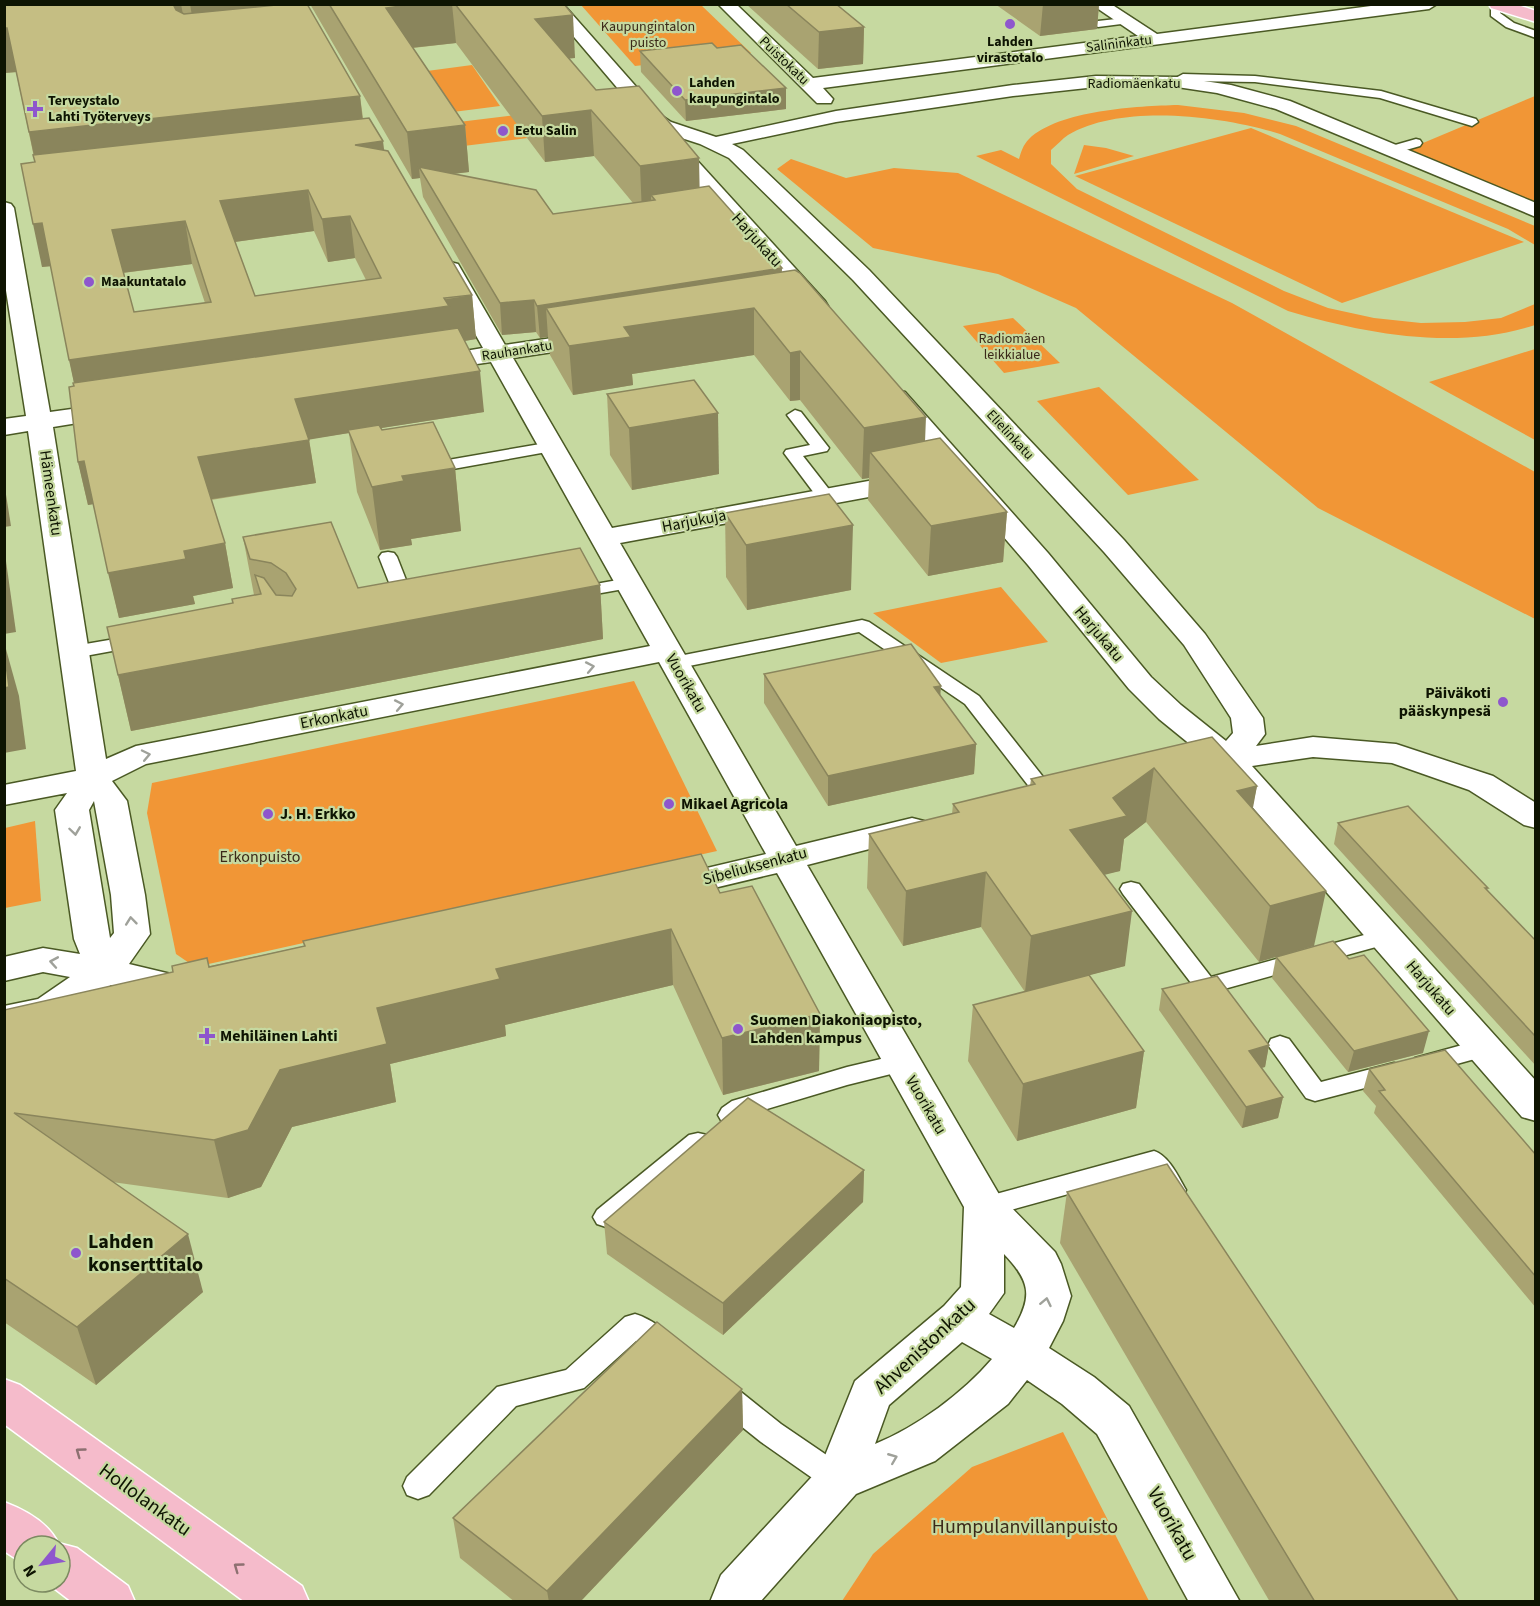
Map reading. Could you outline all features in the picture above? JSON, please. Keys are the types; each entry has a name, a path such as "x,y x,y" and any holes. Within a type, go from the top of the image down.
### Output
{"main road":[{"path":"1497,4 1536,16"},
{"name":"Hollolankatu","path":"4,1398 285,1602"},
{"path":"4,1523 19,1534"},
{"path":"72,1573 111,1602"}],"street":[{"path":"554,4 655,120 664,126 714,143"},
{"name":"Puistokatu","path":"726,4 843,117"},
{"path":"1099,4 1151,38"},
{"name":"Salininkatu","path":"809,84 1151,38 1429,4"},
{"name":"Radiomäenkatu","path":"714,143 843,117 1050,86 1125,81 1176,82 1237,92 1283,105 1536,211"},
{"name":"Elielinkatu","path":"714,143 736,154 861,275 1114,546 1195,640 1246,718 1249,734 1228,759"},
{"name":"Harjukatu","path":"676,149 720,209 823,313 786,308"},
{"name":"Hämeenkatu","path":"8,197 93,778 111,801 128,895 132,934 105,971"},
{"name":"Vuorikatu","path":"439,249 985,1208 1040,1264 1048,1290 1041,1322 1022,1354"},
{"name":"Rauhankatu","path":"408,368 612,336"},
{"name":"Harjukatu","path":"877,374 1038,559 1140,683 1170,712 1228,759 1536,1107"},
{"path":"4,427 140,407"},
{"name":"Harjukuja","path":"603,538 961,471"},
{"name":"Erkonkatu","path":"4,795 93,778 136,756 671,657"},
{"path":"1156,772 1313,747 1396,754 1480,783 1536,818"},
{"path":"1010,806 1062,794"},
{"name":"Sibeliuksenkatu","path":"640,894 744,872 786,858 943,821"},
{"path":"4,969 43,960 105,971 179,990 214,983"},
{"path":"4,1019 49,1009 105,971"},
{"name":"Ahvenistonkatu","path":"728,1598 839,1480 871,1394 959,1319 982,1293 985,1208"},
{"name":"Vuorikatu","path":"959,1319 1022,1354 1091,1399 1113,1420 1216,1602"},
{"name":"Ahvenistonkatu","path":"839,1480 919,1447 992,1391 1022,1354"}],"lane":[{"path":"1497,4 1495,14 1510,25 1536,35"},
{"path":"1098,24 1125,21"},
{"path":"1176,82 1183,77 1255,79 1381,95 1472,122"},
{"path":"1392,150 1416,143"},
{"path":"795,415 821,448 792,453 826,496"},
{"path":"404,473 552,447"},
{"path":"388,556 413,622 425,620"},
{"path":"555,597 629,583"},
{"path":"671,657 862,626 972,700 1062,794"},
{"path":"74,652 154,638"},
{"path":"1131,889 1206,986 1386,937"},
{"path":"1280,1045 1315,1092 1484,1048"},
{"path":"606,1217 741,1107 847,1076 902,1063"},
{"path":"985,1208 1154,1161 1187,1211"},
{"path":"418,1486 507,1396 574,1380 635,1325 771,1432 839,1480"}],"green space":[{"name":"Kaupungintalon puisto","path":"581,5 701,5 751,53 635,66"},
{"path":"472,65 500,106 453,112 427,71"},
{"path":"1535,96 1535,210 1404,151"},
{"path":"613,103 632,125 407,153 393,130"},
{"path":"1178,105 1244,113 1296,126 1535,226 1535,245 1508,229 1280,134 1230,122 1202,118 1144,116 1090,125 1068,135 1051,150 1051,164 1077,189 1284,291 1328,308 1374,318 1421,323 1501,318 1535,304 1535,325 1505,333 1443,338 1348,327 1288,311 976,156 1001,150 1019,159 1027,141 1042,129 1079,116 1121,109"},
{"path":"1251,128 1524,242 1342,303 1075,176"},
{"path":"1084,145 1106,148 1134,156 1074,174"},
{"path":"791,159 846,178 894,168 958,173 1232,303 1535,472 1535,619 1318,508 1076,308 998,274 873,248 777,169"},
{"name":"Radiomäen leikkialue","path":"1013,318 1060,363 1004,373 963,326"},
{"path":"1535,349 1535,440 1429,382"},
{"path":"1099,387 1199,480 1128,495 1037,401"},
{"path":"1001,587 1048,642 941,663 873,613"},
{"name":"Erkonpuisto","path":"634,681 717,851 195,967 176,954 147,813 152,783"},
{"path":"35,821 41,901 5,908 5,828"},
{"name":"Humpulanvillanpuisto","path":"1063,1432 1149,1601 842,1601 873,1554 972,1467"}],"building":[{"path":"4,4 173,4 176,10 184,14 307,4 360,96 29,132 7,28 4,28"},
{"path":"329,4 415,4 386,8 465,125 407,132"},
{"path":"455,4 564,4 573,15 535,19 596,90 639,86 699,158 640,166 591,110 542,116"},
{"path":"786,4 836,4 864,27 819,32"},
{"path":"712,43 717,48 741,45 786,88 685,100 640,51"},
{"path":"369,118 383,141 355,145 388,151 472,295 444,298 449,306 69,360 42,223 33,224 21,164 35,162 33,155","holes":["308,190 322,219 350,216 381,278 255,296 220,201","185,221 211,302 134,312 112,230"]},
{"path":"419,167 536,190 553,214 655,200 651,195 709,186 782,268 537,306 534,300 500,303"},
{"path":"795,270 926,417 864,428 800,351 790,353 754,308 624,327 631,337 569,346 546,308"},
{"path":"458,328 480,371 295,399 309,440 198,457 225,543 184,551 186,559 108,573 84,461 78,462 69,387 74,386 73,383"},
{"path":"694,380 718,413 629,428 607,394"},
{"path":"433,422 455,468 402,476 404,481 372,487 348,430 379,425 382,430"},
{"path":"940,438 1007,512 931,526 870,452"},
{"path":"829,494 853,525 746,545 725,513"},
{"path":"331,522 358,588 580,548 600,585 118,675 107,627 233,603 232,599 261,594 255,575 264,578 276,595 292,596 296,589 286,573 271,563 250,559 243,537"},
{"path":"911,644 941,686 934,687 976,744 828,776 764,674"},
{"path":"4,650 9,687 4,688"},
{"path":"1212,737 1257,786 1237,791 1326,891 1270,906 1154,768 1113,798 1127,816 1070,830 1132,911 1031,936 986,872 906,891 869,834 959,812 953,804 1035,784 1031,779"},
{"path":"1408,806 1536,941 1536,1037 1338,823"},
{"path":"701,854 720,893 752,886 820,1014 722,1038 671,929 496,969 500,979 377,1008 387,1044 280,1070 248,1130 214,1140 14,1113 188,1234 77,1327 4,1278 4,1010 173,972 172,966 207,958 209,967 305,946 303,941"},
{"path":"1333,941 1349,959 1364,955 1429,1031 1354,1051 1276,957"},
{"path":"1089,975 1144,1051 1023,1084 973,1005"},
{"path":"1217,976 1269,1045 1249,1051 1283,1097 1246,1107 1162,989"},
{"path":"1445,1050 1536,1155 1536,1277 1379,1091 1385,1090 1369,1069"},
{"path":"748,1098 864,1170 723,1303 604,1222"},
{"path":"1167,1164 1459,1602 1315,1602 1067,1192"},
{"path":"657,1322 742,1389 547,1591 453,1518"}],"place":[{"name":"Lahden virastotalo","path":"1010,24"},
{"name":"Lahden kaupungintalo","path":"677,91"},
{"name":"Terveystalo Lahti Työterveys","path":"35,109"},
{"name":"Eetu Salin","path":"503,131"},
{"name":"Maakuntatalo","path":"89,282"},
{"name":"Päiväkoti pääskynpesä","path":"1503,702"},
{"name":"Mikael Agricola","path":"669,804"},
{"name":"J. H. Erkko","path":"268,814"},
{"name":"Suomen Diakoniaopisto, Lahden kampus","path":"738,1029"},
{"name":"Mehiläinen Lahti","path":"207,1036"},
{"name":"Lahden konserttitalo","path":"76,1253"}]}
